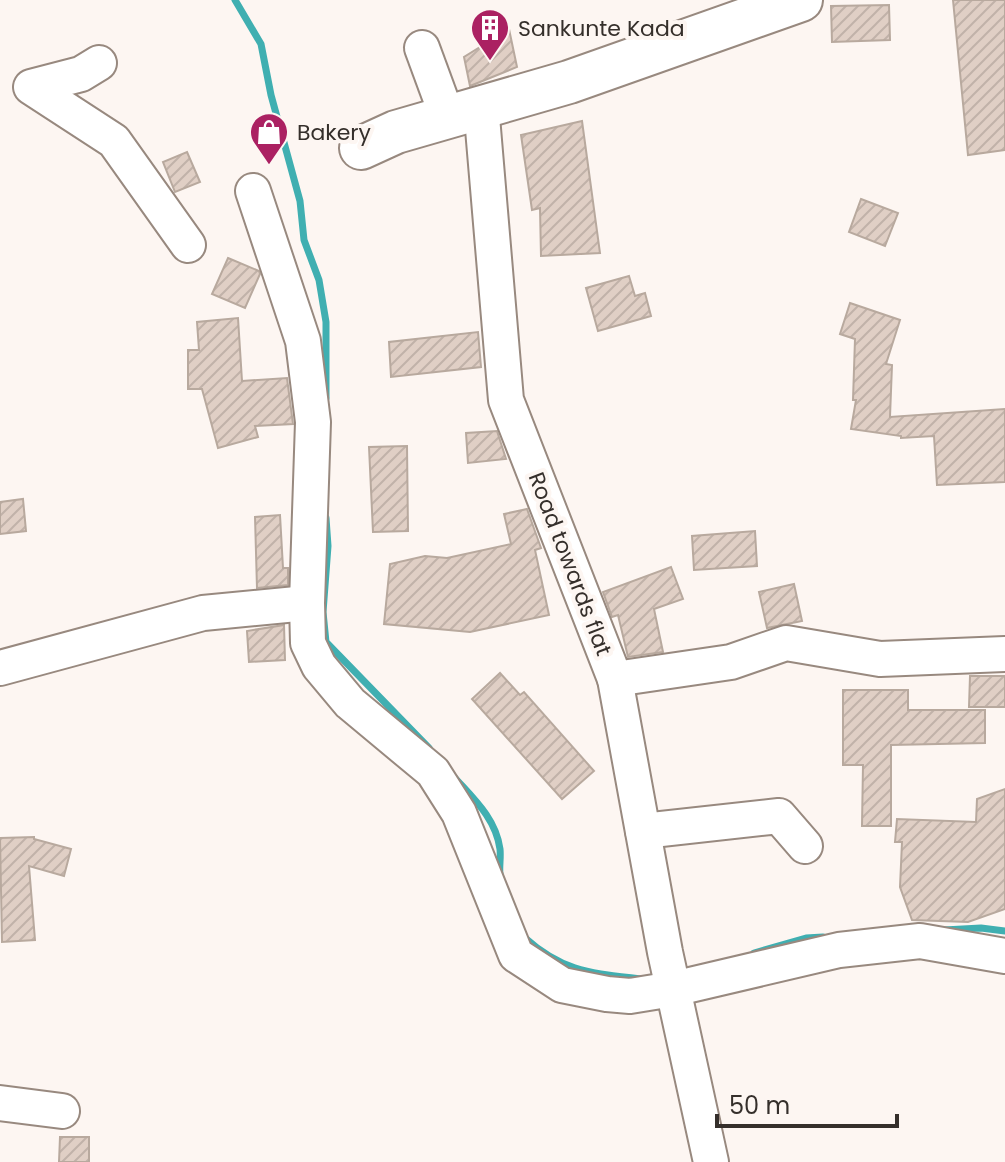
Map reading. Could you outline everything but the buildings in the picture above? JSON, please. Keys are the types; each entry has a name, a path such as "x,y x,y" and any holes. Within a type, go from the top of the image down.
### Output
{"main road":[{"path":"361,148 396,132 569,82 740,10 801,0"}],"street":[{"name":"Road towards flat","path":"422,48 464,111 506,400 615,679 731,662 786,643 880,659 1005,654"},
{"path":"16,90 81,74 99,63"},
{"path":"16,90 114,141 188,245"},
{"path":"253,191 303,341 313,422 308,643 319,666 350,703 433,772 459,813 516,955 562,985 630,996 839,950 920,941 1005,956"},
{"path":"0,668 203,613 307,603"},
{"path":"615,679 672,988 711,1162"},
{"path":"643,831 779,816 805,846"},
{"path":"0,1103 62,1111"}],"waterway":[{"path":"235,0 261,44 271,95 300,201 304,240 319,280 326,322 326,398"},
{"path":"326,518 328,546 323,612 326,642 429,748"},
{"path":"455,778 494,828 500,849 500,875"},
{"path":"944,930 981,928 1005,931"},
{"path":"524,937 538,949 578,969 641,979"},
{"path":"754,953 806,938 823,937"}],"place":[{"name":"Sankunte Kada","path":"490,62"},
{"name":"Bakery","path":"269,166"}]}
